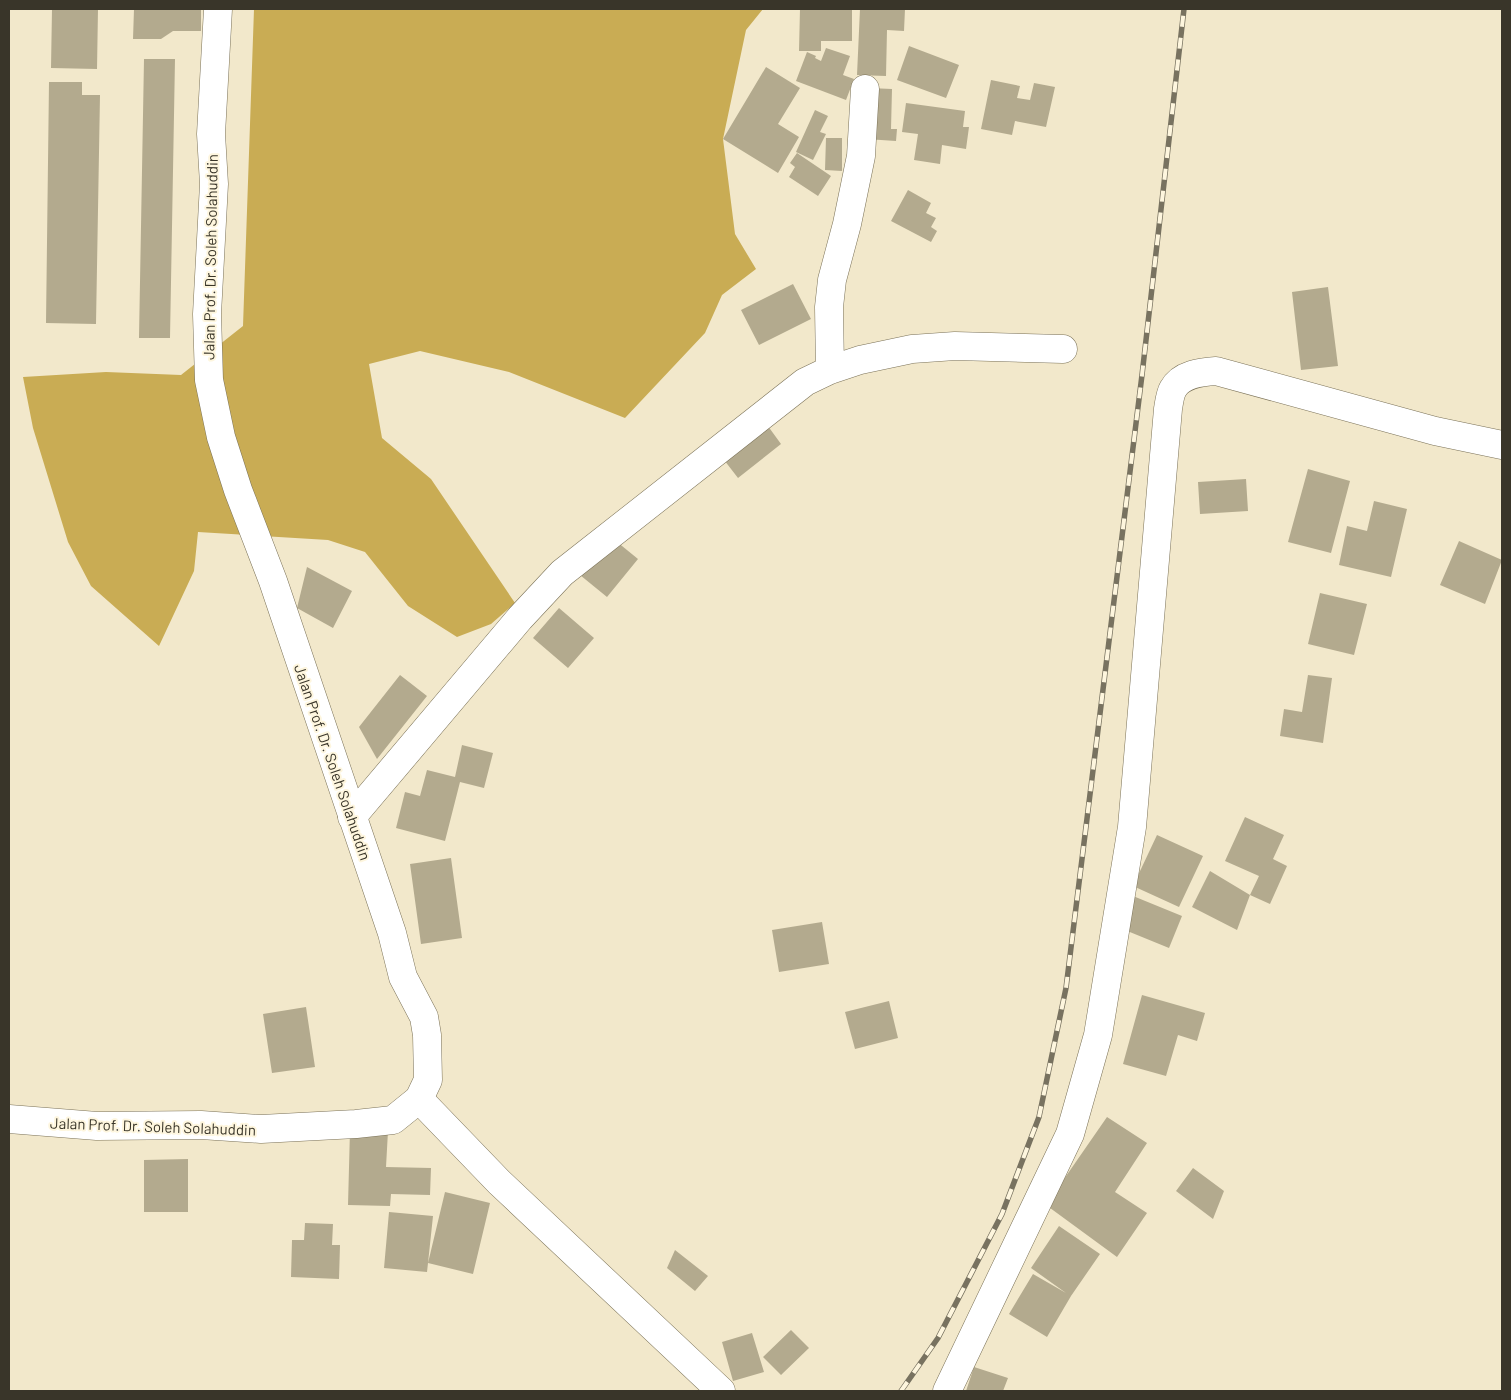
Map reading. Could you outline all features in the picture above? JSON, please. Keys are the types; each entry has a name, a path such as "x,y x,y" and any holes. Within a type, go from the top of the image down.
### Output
{"street":[{"name":"Jalan Prof. Dr. Soleh Solahuddin","path":"9,1118 97,1126 201,1125 262,1129 356,1124 393,1120 419,1099 428,1080 424,1017 403,977 392,933 273,580 232,472 221,437 209,380 207,314 214,184 211,134 218,9"},
{"path":"830,370 829,307 832,280 862,156 865,89"},
{"path":"352,817 520,618 562,573 805,382 830,370 860,360 912,349 955,346 1063,349"},
{"path":"947,1391 1070,1134 1098,1035 1132,827 1168,409 1173,389 1183,378 1198,372 1216,371 1435,431 1502,445"},
{"path":"419,1099 500,1182 721,1391"}],"shaded area":[{"path":"254,9 763,9 746,30 723,139 735,234 756,269 722,295 705,333 625,418 509,372 420,351 369,364 382,438 431,479 515,603 491,624 457,637 408,606 365,552 328,540 198,532 194,571 159,646 91,586 68,542 33,428 23,377 106,372 181,375 243,326"}],"building":[{"path":"52,9 98,9 97,69 51,68"},
{"path":"134,9 201,9 201,31 173,31 161,39 133,39"},
{"path":"800,9 852,9 852,41 821,41 821,51 799,51"},
{"path":"860,9 905,9 904,31 887,30 886,76 857,75"},
{"path":"909,46 959,65 946,98 897,80"},
{"path":"826,48 850,56 843,75 854,79 846,100 796,81 807,52 816,56 815,58 821,61"},
{"path":"144,59 175,59 170,338 139,338"},
{"path":"766,67 800,88 778,124 799,137 778,173 723,139"},
{"path":"991,80 1020,86 1017,98 1030,100 1034,83 1055,87 1046,127 1015,121 1012,135 981,129"},
{"path":"49,82 82,82 82,95 100,95 96,324 46,323"},
{"path":"869,88 892,89 891,129 897,129 896,141 866,139"},
{"path":"906,103 965,111 963,127 969,127 966,149 942,145 940,164 914,160 918,134 902,132"},
{"path":"815,110 828,116 820,132 826,134 813,160 796,152"},
{"path":"826,138 842,138 842,171 825,170"},
{"path":"797,153 831,176 818,196 789,177 795,167 790,163"},
{"path":"908,190 931,203 926,213 936,218 931,227 937,231 931,242 891,221"},
{"path":"793,284 811,319 759,345 741,310"},
{"path":"1328,287 1338,366 1301,370 1292,292"},
{"path":"765,422 781,444 738,478 721,456"},
{"path":"1308,469 1350,481 1331,553 1288,542"},
{"path":"1246,479 1248,511 1200,514 1198,482"},
{"path":"1374,501 1407,509 1391,577 1339,565 1347,526 1367,531"},
{"path":"611,537 638,559 607,597 580,575"},
{"path":"1459,541 1502,560 1485,604 1440,585"},
{"path":"307,567 352,591 333,628 297,608"},
{"path":"1320,593 1367,604 1354,655 1308,644"},
{"path":"559,608 594,638 568,668 533,638"},
{"path":"400,675 427,696 377,759 359,727"},
{"path":"1308,675 1332,678 1323,743 1280,736 1284,709 1302,712"},
{"path":"462,745 493,753 484,788 460,782 445,841 396,828 405,792 420,796 427,770 455,777"},
{"path":"1245,817 1284,835 1273,859 1287,866 1270,904 1250,895 1259,876 1225,861"},
{"path":"1157,835 1203,856 1179,907 1133,886"},
{"path":"451,858 462,938 421,944 410,864"},
{"path":"1210,871 1250,895 1237,930 1192,907"},
{"path":"1133,896 1182,916 1169,948 1120,928"},
{"path":"822,922 829,964 779,972 772,930"},
{"path":"1142,995 1205,1013 1197,1041 1178,1035 1166,1076 1123,1064"},
{"path":"889,1001 898,1038 855,1049 845,1012"},
{"path":"306,1007 315,1067 272,1073 263,1014"},
{"path":"1107,1117 1147,1143 1115,1192 1147,1213 1117,1257 1046,1205"},
{"path":"350,1130 388,1131 386,1167 431,1168 430,1195 391,1194 390,1206 348,1205"},
{"path":"188,1159 188,1212 144,1212 144,1160"},
{"path":"1193,1168 1224,1191 1213,1219 1176,1191"},
{"path":"445,1192 490,1203 473,1274 428,1263"},
{"path":"389,1212 433,1216 427,1272 384,1268"},
{"path":"305,1223 333,1224 332,1245 340,1245 339,1279 291,1277 292,1240 304,1240"},
{"path":"1059,1226 1100,1254 1071,1296 1047,1337 1009,1314 1033,1274 1066,1293 1031,1268"},
{"path":"675,1250 708,1276 695,1291 667,1268"},
{"path":"791,1330 809,1348 781,1375 763,1357"},
{"path":"752,1333 764,1372 733,1381 722,1342"},
{"path":"974,1367 1008,1378 1003,1391 966,1391"}],"railway":[{"path":"901,1391 938,1338 1002,1214 1039,1117 1066,988 1142,375 1184,9"}]}
